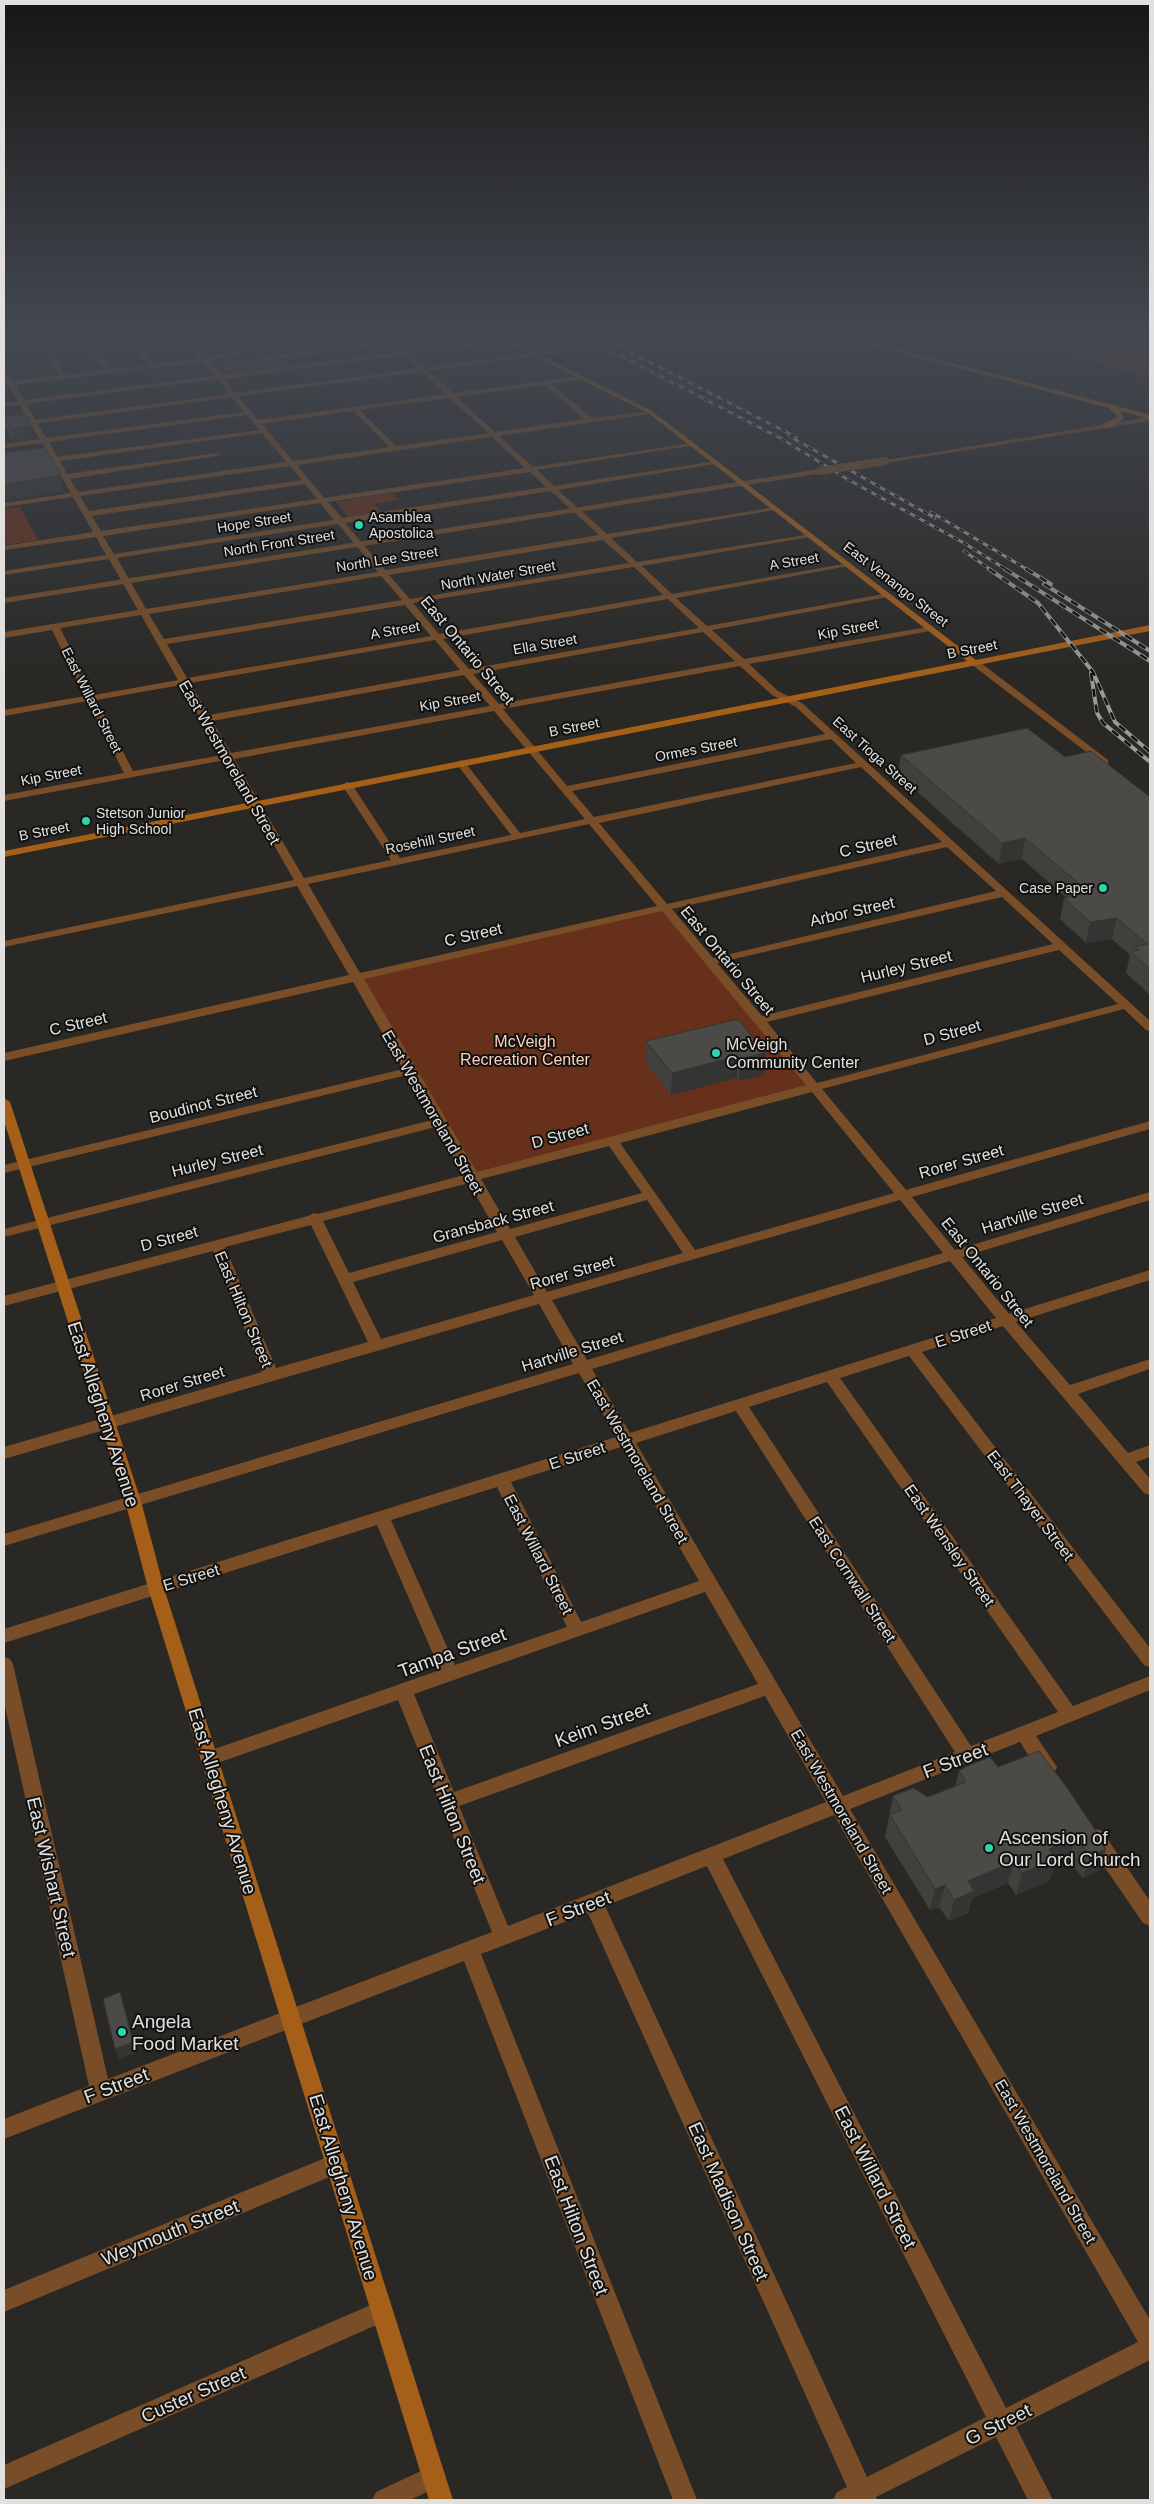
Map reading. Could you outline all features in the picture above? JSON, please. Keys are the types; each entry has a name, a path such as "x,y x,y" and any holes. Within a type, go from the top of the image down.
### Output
{"main road":[{"name":"East Venango Street","path":"697,448 974,662"},
{"name":"B Street","path":"4,854 1150,628"},
{"name":"East Allegheny Avenue","path":"5,1109 44,1222 133,1501 156,1588 441,2500"}],"street":[{"name":"East Westmoreland Street","path":"48,448 506,1237 584,1365 1150,2341"},
{"path":"38,462 142,448"},
{"path":"212,448 224,464"},
{"path":"278,448 358,544"},
{"path":"65,477 224,464 291,464 394,448"},
{"name":"East Tioga Street","path":"509,448 744,662 775,693 799,705 1150,1026"},
{"path":"4,548 666,448"},
{"name":"North Front Street","path":"4,601 969,448"},
{"name":"Hope Street","path":"4,573 716,463"},
{"path":"4,505 75,495 224,464"},
{"path":"86,514 306,482"},
{"name":"North Lee Street","path":"4,635 776,509"},
{"name":"North Water Street","path":"160,642 811,536"},
{"name":"East Ontario Street","path":"358,544 708,962 759,1020 1005,1319 1150,1489"},
{"name":"A Street","path":"4,713 849,565"},
{"name":"Ella Street","path":"205,719 889,596"},
{"name":"East Willard Street","path":"55,627 129,774"},
{"name":"Kip Street","path":"4,798 930,628"},
{"name":"East Venango Street","path":"974,662 1113,769"},
{"name":"Ormes Street","path":"565,789 832,736"},
{"path":"461,763 517,836"},
{"name":"Rosehill Street","path":"4,944 863,764"},
{"path":"347,785 397,862"},
{"name":"C Street","path":"4,1057 950,844"},
{"name":"Arbor Street","path":"708,962 1003,893"},
{"name":"Hurley Street","path":"759,1020 1061,946"},
{"name":"D Street","path":"4,1301 314,1217 1126,1005"},
{"name":"Boudinot Street","path":"4,1170 410,1071"},
{"name":"Hurley Street","path":"4,1232 440,1122"},
{"name":"Rorer Street","path":"4,1453 271,1375 544,1299 691,1255 1150,1125"},
{"path":"612,1140 691,1255"},
{"name":"Gransback Street","path":"344,1279 506,1237 650,1195"},
{"name":"Hartville Street","path":"4,1540 1150,1196"},
{"path":"314,1217 376,1345"},
{"name":"East Hilton Street","path":"217,1244 271,1375"},
{"name":"E Street","path":"4,1636 382,1518 1005,1319 1150,1275"},
{"name":"East Thayer Street","path":"912,1350 1150,1660"},
{"path":"1067,1392 1150,1364"},
{"name":"East Wensley Street","path":"830,1375 1070,1715"},
{"name":"East Cornwall Street","path":"739,1404 967,1755"},
{"path":"1126,1460 1150,1451"},
{"name":"East Willard Street","path":"501,1479 578,1630"},
{"path":"382,1518 451,1675"},
{"name":"Tampa Street","path":"209,1758 404,1692 710,1584"},
{"name":"East Wishart Street","path":"4,1664 100,2091"},
{"name":"F Street","path":"4,2129 291,2020 1150,1683"},
{"name":"Keim Street","path":"449,1802 770,1687"},
{"name":"East Hilton Street","path":"404,1692 503,1936"},
{"path":"1024,1733 1057,1781"},
{"path":"1084,1821 1150,1917"},
{"name":"East Willard Street","path":"711,1854 1041,2500"},
{"name":"East Madison Street","path":"593,1902 857,2498"},
{"name":"East Hilton Street","path":"469,1949 685,2500"},
{"name":"Weymouth Street","path":"4,2300 337,2164"},
{"name":"Custer Street","path":"4,2477 382,2311"},
{"name":"G Street","path":"857,2498 1001,2422 1150,2348"},
{"path":"384,2500 434,2477"}],"green space":[{"path":"392,493 399,500 375,504 381,512 349,517 336,502"},
{"path":"20,507 38,540 4,545 4,509"},
{"name":"McVeigh Recreation Center","path":"663,908 814,1087 471,1176 355,977"}],"building":[{"path":"45,448 61,475 4,484 4,453"},
{"name":"Case Paper","path":"1027,728 1065,757 1091,751 1150,797 1150,969 1131,952 1139,950 1135,947 1147,944 1117,918 1090,922 1064,898 1089,892 1025,838 1002,843 901,755"},
{"path":"738,1019 765,1053 740,1059 738,1056 672,1073 646,1041"},
{"name":"Ascension of Our Lord Church","path":"1039,1751 1068,1789 1104,1843 1102,1844 1106,1849 1090,1856 1076,1838 1049,1849 1056,1859 1022,1873 1015,1861 968,1881 974,1891 954,1900 945,1885 935,1889 890,1815 902,1810 893,1796 913,1788 928,1797 966,1782 959,1771 965,1767 990,1757 998,1767"},
{"name":"Angela Food Market","path":"120,1992 133,2042 115,2049 103,1999"}],"railway":[{"path":"796,448 847,479 964,543 1007,570"},
{"path":"810,448 935,518"},
{"path":"931,512 1028,570"},
{"path":"964,551 991,570"},
{"path":"989,569 1038,603 1093,672 1115,722 1150,752"},
{"path":"1005,569 1150,661"},
{"path":"1026,569 1051,584"},
{"path":"1044,584 1150,651"},
{"path":"1091,673 1097,713 1103,723 1150,762"}],"place":[{"name":"Asamblea Apostolica","path":"359,525"},
{"name":"Stetson Junior High School","path":"86,821"},
{"name":"Case Paper","path":"1103,888"},
{"name":"McVeigh Community Center","path":"716,1053"},
{"name":"Ascension of Our Lord Church","path":"989,1848"},
{"name":"Angela Food Market","path":"122,2032"}]}
